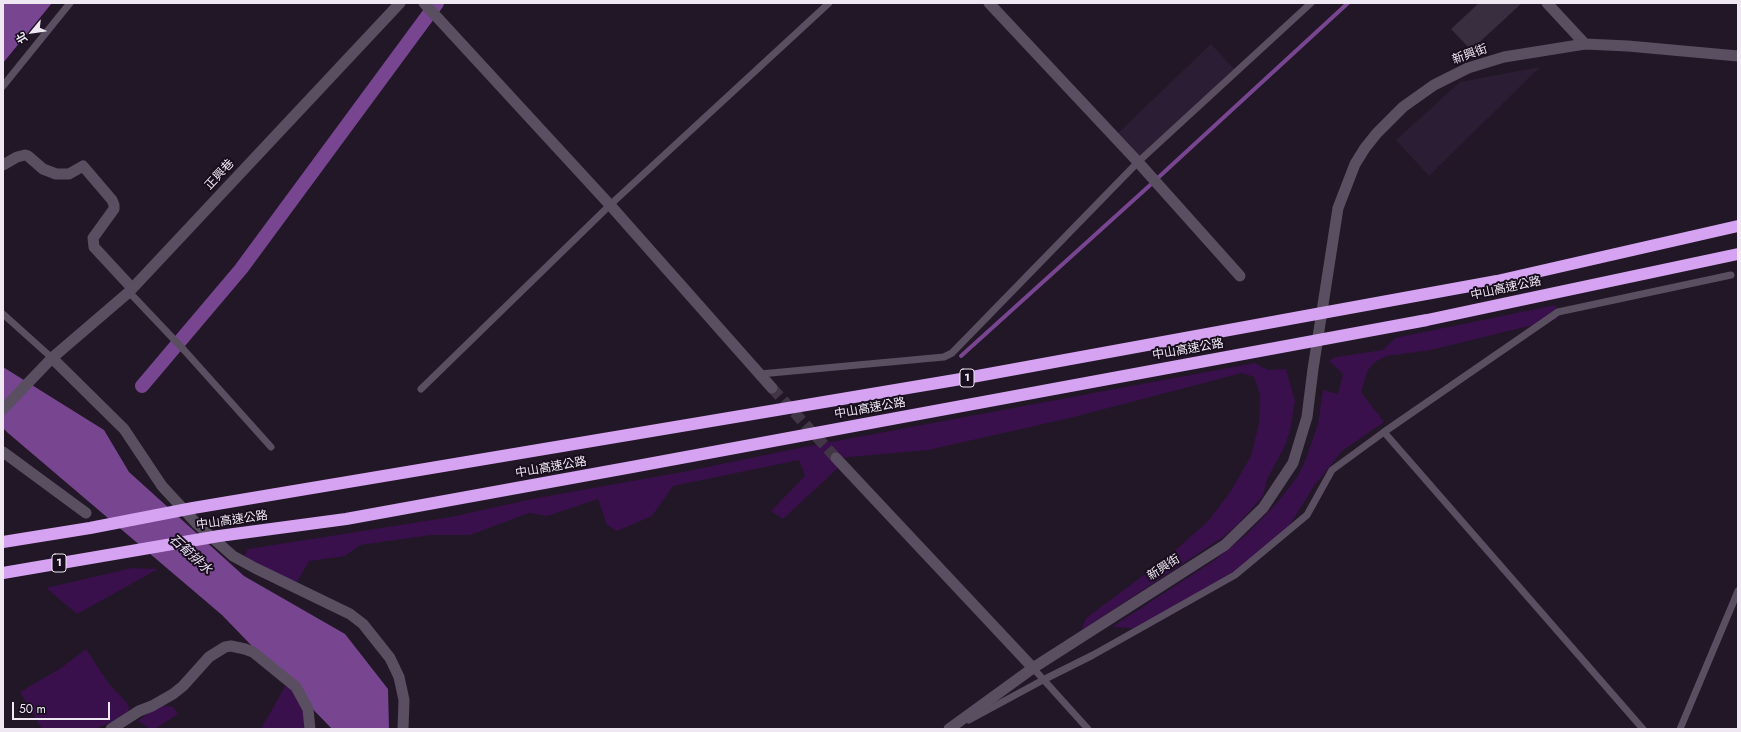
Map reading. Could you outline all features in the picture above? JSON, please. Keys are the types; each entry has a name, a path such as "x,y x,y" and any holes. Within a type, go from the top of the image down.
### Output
{"highway":[{"name":"中山高速公路","path":"3,542 90,528 192,508 1016,369 1497,280 1738,226"},
{"name":"中山高速公路","path":"3,573 219,536 346,519 1404,324 1738,254"}],"street":[{"name":"正興巷","path":"3,409 52,358 131,290 400,3"},
{"path":"424,3 610,205 772,388"},
{"path":"989,3 1138,162 1240,276"},
{"path":"1547,3 1585,44"},
{"name":"新興街","path":"949,729 1033,668 1225,545 1263,508 1293,463 1307,416 1338,208 1356,164 1377,134 1403,107 1434,85 1474,66 1504,57 1585,44 1628,46 1738,56"},
{"path":"3,165 17,156 25,155 43,169 56,174 69,174 83,166 112,200 114,205 114,209 93,238 94,247 131,290"},
{"path":"52,358 124,429 167,492 197,524 234,556 254,568 350,614 363,624 390,658 399,677 404,700 403,729"},
{"path":"3,452 86,513"},
{"path":"836,458 1033,668"},
{"path":"111,729 139,711 174,694 209,657 225,647 231,646 253,652 296,687 308,709 310,729"}],"lane":[{"path":"3,86 70,3"},
{"path":"421,389 610,205 829,3"},
{"path":"760,374 944,357 952,353 1138,162 1311,3"},
{"path":"953,729 1043,680 1093,655 1235,575 1306,515 1332,470 1384,432 1558,312 1731,275"},
{"path":"131,290 169,335 271,446"},
{"path":"3,314 52,358"},
{"path":"1384,432 1643,729"},
{"path":"1680,729 1738,591"},
{"path":"1033,668 1088,729"}],"shaded area":[{"path":"1211,44 1236,71 1140,160 1116,135"},
{"path":"1540,67 1429,176 1396,140 1460,82"},
{"path":"1556,305 1557,319 1431,350 1386,356 1375,362 1368,370 1361,392 1384,422 1342,451 1314,486 1289,526 1232,577 1133,628 1112,627 1215,560 1248,533 1277,503 1298,476 1306,459 1318,424 1323,390 1338,394 1343,374 1329,361 1336,357 1383,350 1395,338"},
{"path":"1255,363 1268,370 1286,369 1295,401 1290,431 1285,446 1267,479 1263,496 1237,525 1223,537 1081,631 1086,618 1167,558 1209,520 1231,491 1251,456 1259,423 1260,395 1254,377 1242,373 1070,418 928,450 838,458 839,467 783,519 771,511 805,476 799,460 673,486 652,516 617,531 607,525 598,499 547,516 529,513 470,535 431,535 360,545 345,556 309,561 297,582 252,564 244,556 248,549 451,517 532,499 688,471 804,447"},
{"path":"132,568 158,569 77,614 46,588"},
{"path":"86,649 109,684 128,704 129,709 127,714 122,718 94,729 42,729 20,692 61,668"},
{"path":"287,683 296,693 302,707 306,722 305,729 261,729"},
{"path":"158,705 173,707 178,714 155,729 150,729 138,721"}],"water":[{"path":"3,3 52,3 3,63"},
{"name":"石筍排水","path":"3,367 104,430 129,472 244,576 345,634 388,689 389,729 332,729 222,615 8,433 3,428"}],"building":[{"path":"1479,3 1522,3 1471,50 1451,29"}],"waterway":[{"path":"142,386 241,269 437,3"},
{"path":"961,356 1348,3"}],"tunnel":[{"path":"772,388 836,458"}]}
